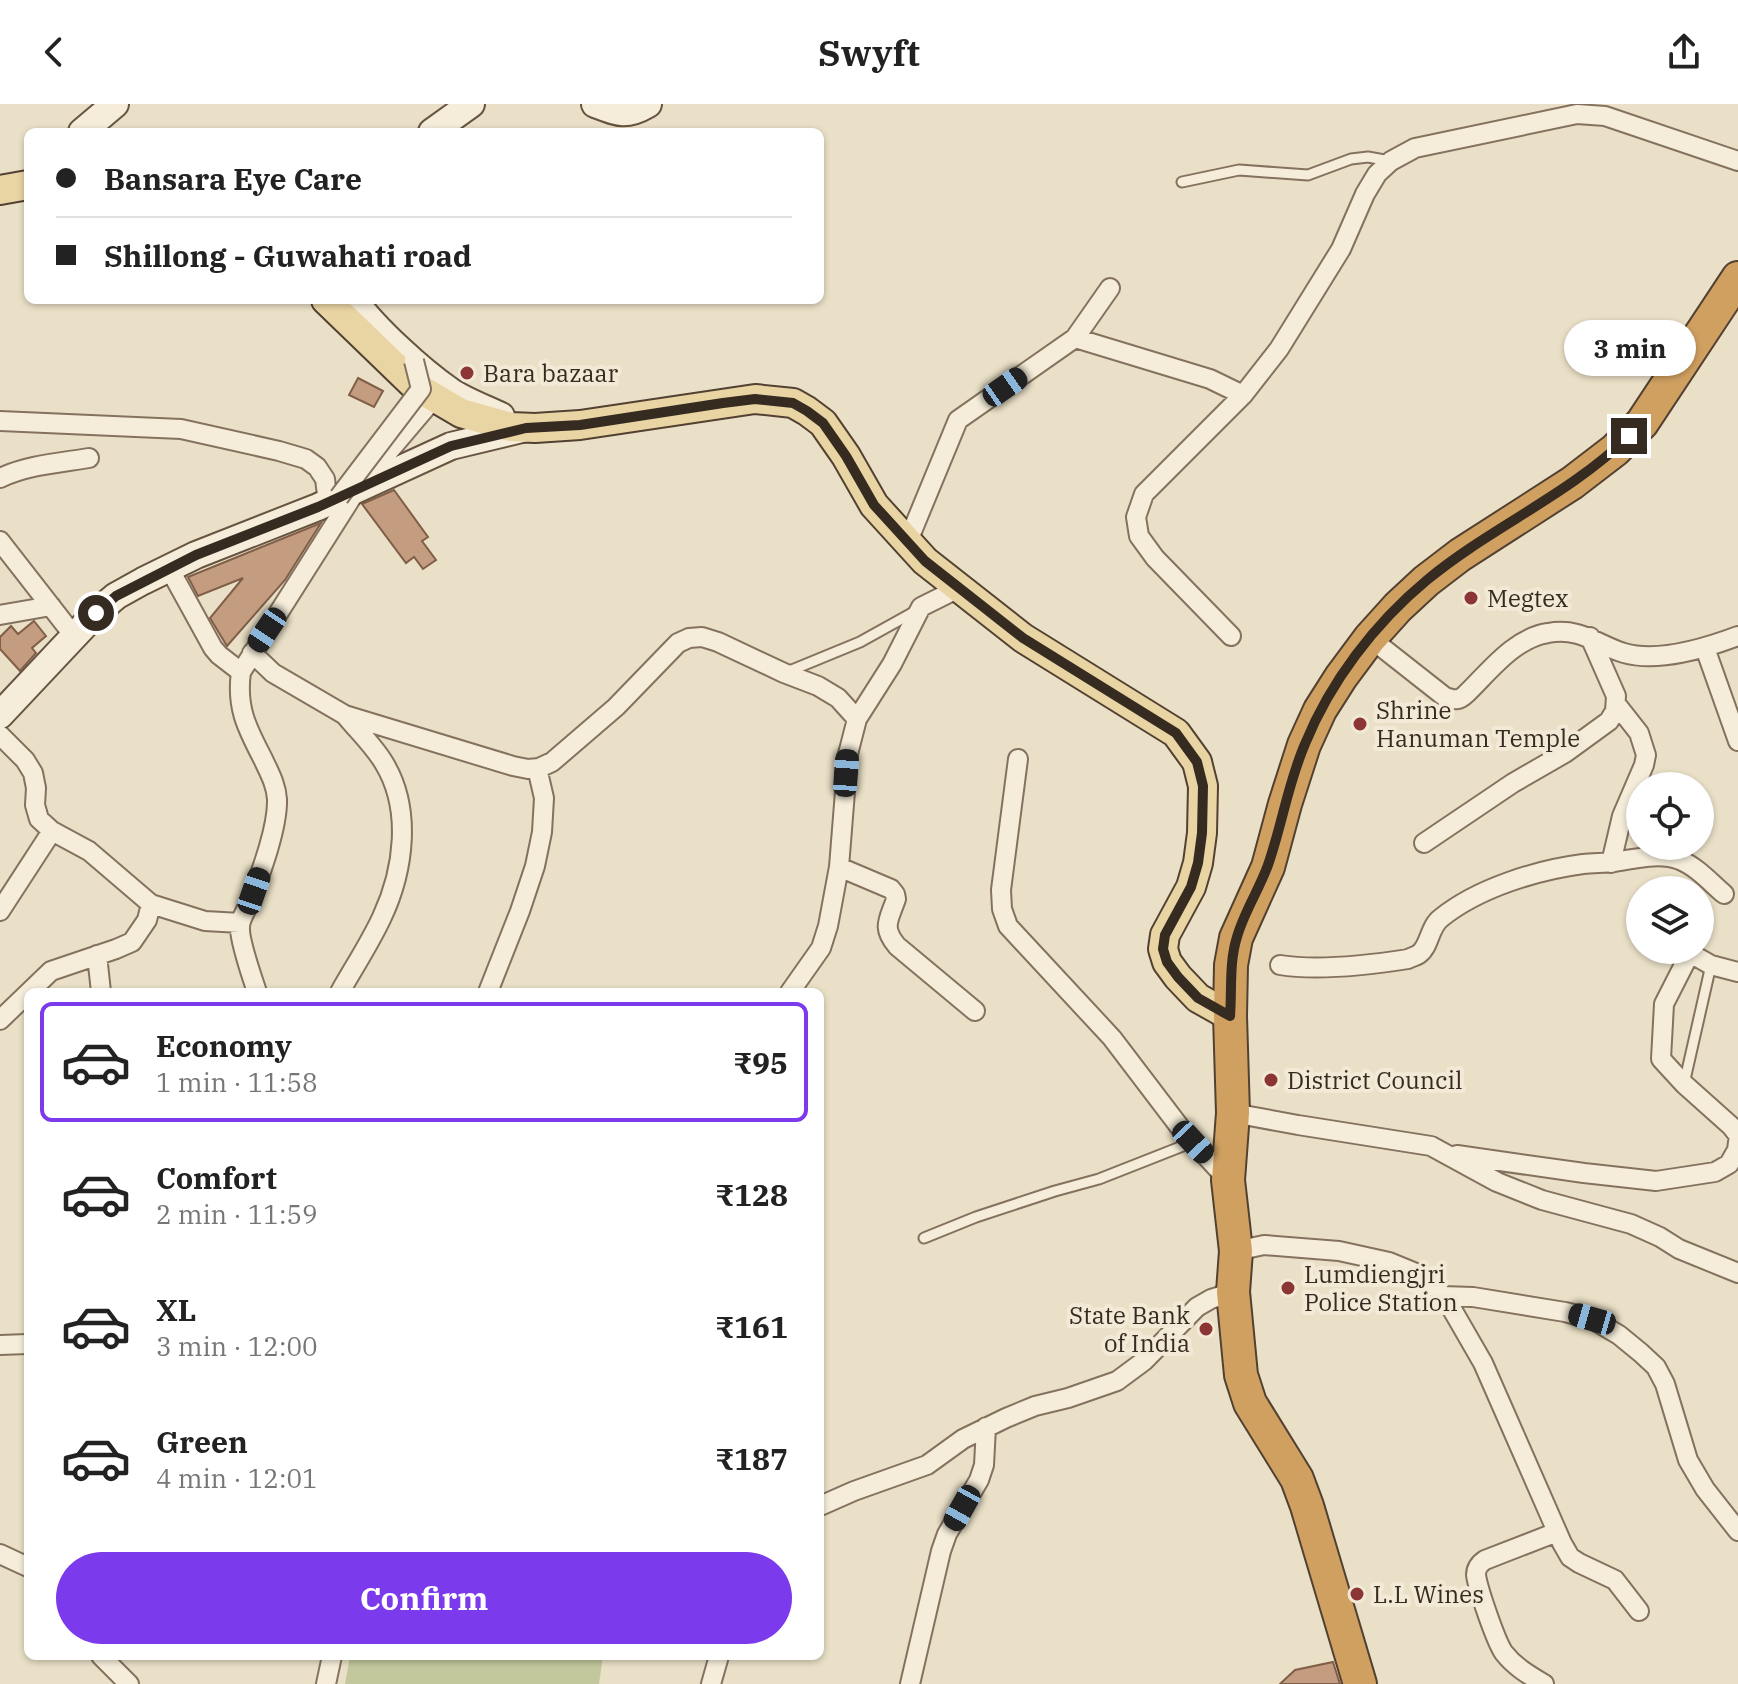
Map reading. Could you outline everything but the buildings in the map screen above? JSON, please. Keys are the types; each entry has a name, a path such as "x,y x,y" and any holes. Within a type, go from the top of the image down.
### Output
{"highway":[{"path":"1360,1684 1297,1479 1250,1403 1241,1375 1233,1292 1236,1251 1228,1180 1233,1113 1231,965 1236,938 1268,867 1304,745 1320,710 1370,638 1398,607 1437,572 1572,483 1615,450 1642,423 1733,294"}],"main road":[{"path":"0,190 24,186"},
{"path":"330,304 428,393 461,413 511,427 580,425 755,399 793,403 823,423 874,505 925,561 1023,638 1176,733 1197,762 1203,786 1198,863 1191,887 1165,935 1163,949 1167,962 1198,998 1230,1016"}],"street":[{"path":"87,128 115,104"},
{"path":"438,128 471,104"},
{"path":"595,104 617,113 631,113 648,104"},
{"path":"1231,636 1155,558 1139,536 1136,517 1144,494 1243,395 1279,349 1341,249 1377,174 1391,161 1415,148 1577,114 1605,116 1738,161"},
{"path":"908,541 958,420 1075,338 1110,288"},
{"path":"357,304 365,316 451,392 526,428"},
{"path":"1075,338 1210,379 1243,395"},
{"path":"256,988 240,935 240,923 261,869 276,815 277,798 274,781 243,716 238,693 241,672 311,564 341,496 428,393 414,361"},
{"path":"0,421 181,429 306,459 317,467 341,496"},
{"path":"0,715 96,613 116,596 196,555 341,496 451,446 526,428"},
{"path":"0,478 36,466 89,458"},
{"path":"0,541 74,636"},
{"path":"169,568 213,648 241,672"},
{"path":"793,988 821,948 828,926 839,867 848,754 857,719 892,664 921,607 959,588"},
{"path":"0,615 51,606"},
{"path":"1370,638 1445,697 1460,700 1510,651 1549,632 1590,637 1624,653 1643,655 1705,648 1738,636"},
{"path":"252,653 273,673 345,715 528,769 552,762 616,707 678,643 689,638 702,637 718,642 818,686 838,698 857,719"},
{"path":"1424,843 1513,783 1574,747 1609,721 1617,705 1616,696 1590,637"},
{"path":"1705,648 1738,741"},
{"path":"1611,863 1622,816 1646,755 1639,733 1617,705"},
{"path":"342,988 382,917 393,888 402,833 401,806 384,762 345,715"},
{"path":"0,735 25,760 33,773 39,819 52,831 89,851 151,904 205,921 240,923"},
{"path":"1018,759 1001,890 1002,909 1008,926 1112,1038 1193,1142 1228,1180"},
{"path":"490,988 535,866 544,806 537,768"},
{"path":"0,911 52,831"},
{"path":"1280,965 1319,967 1408,959 1420,953 1439,918 1488,891 1530,874 1582,864 1666,856 1694,867 1724,894"},
{"path":"839,867 891,889 896,899 887,924 888,936 975,1011"},
{"path":"33,988 51,971 132,942 147,920 151,904"},
{"path":"1738,972 1711,965 1690,953 1664,1004 1661,1059 1738,1135"},
{"path":"97,955 101,988"},
{"path":"0,1020 24,997"},
{"path":"1233,1113 1431,1146 1497,1182 1542,1200 1631,1224 1679,1249 1738,1273"},
{"path":"1446,1153 1656,1181 1715,1172 1729,1164 1738,1142"},
{"path":"1236,1251 1264,1245 1339,1251 1389,1262 1428,1278 1449,1304 1483,1363 1570,1557 1615,1580 1639,1611"},
{"path":"824,1504 927,1465 963,1439 1035,1406 1117,1381 1144,1361 1197,1307 1233,1292"},
{"path":"1442,1296 1473,1297 1565,1312 1592,1319 1619,1335 1656,1367 1665,1384 1688,1460 1705,1489 1738,1531"},
{"path":"0,1345 24,1344"},
{"path":"910,1684 941,1551 984,1465 986,1427"},
{"path":"1544,1684 1522,1672 1501,1650 1487,1615 1476,1573 1478,1565 1485,1560 1557,1532"},
{"path":"0,1554 24,1565"},
{"path":"105,1660 129,1684"},
{"path":"326,1684 331,1660"},
{"path":"711,1684 718,1660"}],"lane":[{"path":"1182,182 1239,170 1308,175 1351,159 1368,157 1391,161"},
{"path":"784,673 860,642 921,607"},
{"path":"1684,1084 1711,965"},
{"path":"924,1238 989,1213 1099,1179 1193,1142"}],"green space":[{"path":"349,1660 602,1660 599,1684 345,1684"}],"place":[{"name":"Bara bazaar","path":"467,373"},
{"name":"Megtex","path":"1471,598"},
{"name":"Shrine Hanuman Temple","path":"1360,724"},
{"name":"District Council","path":"1271,1080"},
{"name":"Lumdiengjri Police Station","path":"1288,1288"},
{"name":"State Bank of India","path":"1206,1329"},
{"name":"L.L Wines","path":"1357,1594"}],"route":[{"path":"96,613 116,596 196,555 318,507 451,446 526,428 580,425 723,403 755,399 793,403 823,423 874,505 925,561 1023,638 1176,733 1197,762 1203,786 1198,863 1191,887 1165,935 1163,949 1167,962 1198,998 1230,1016 1231,965 1236,938 1268,867 1304,745 1320,710 1341,677 1370,638 1426,581 1460,555 1572,483 1629,436"}]}
